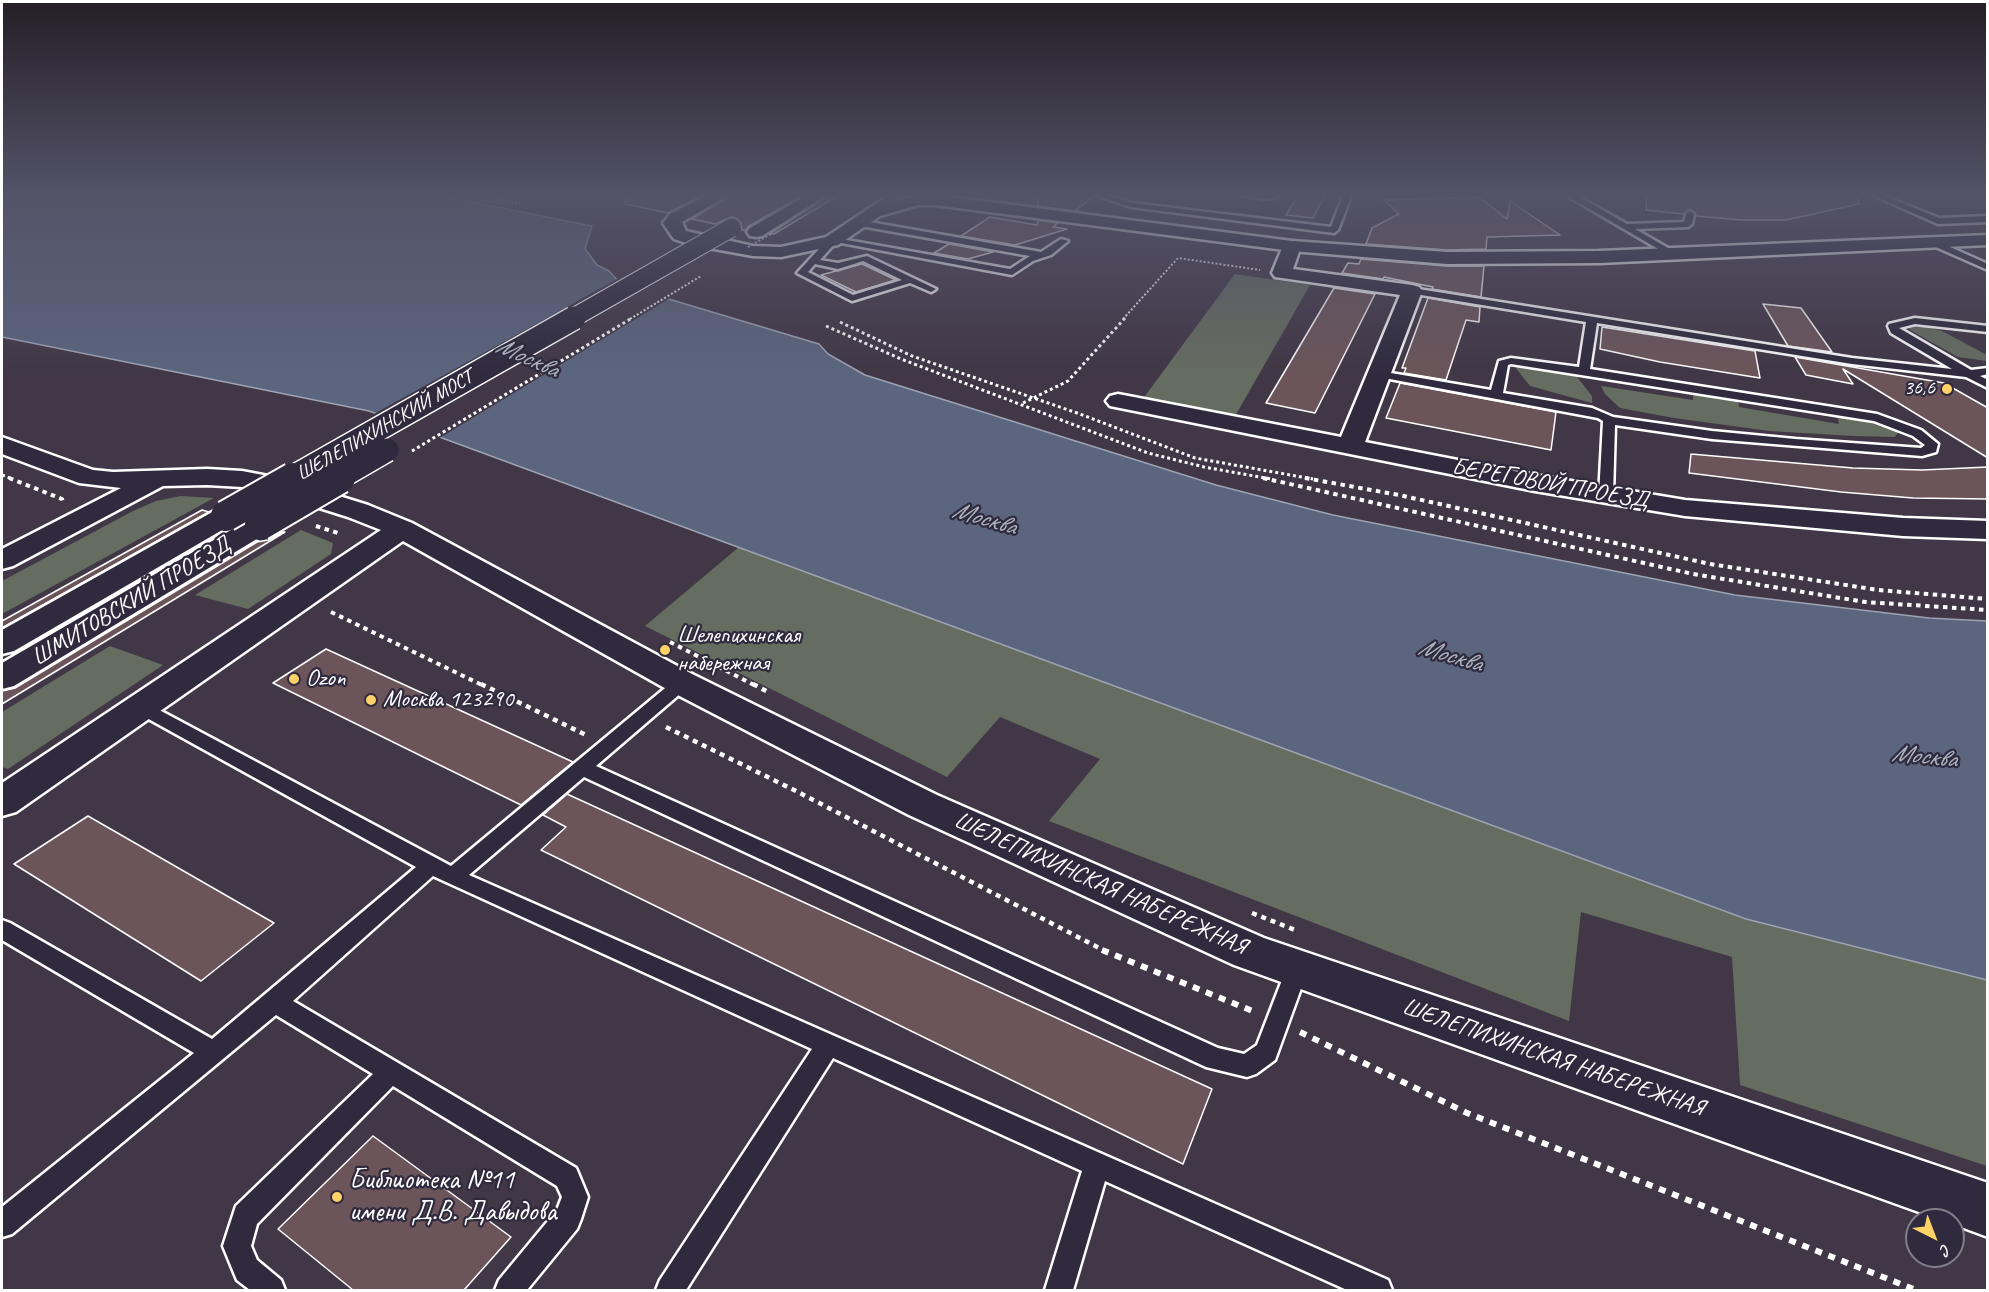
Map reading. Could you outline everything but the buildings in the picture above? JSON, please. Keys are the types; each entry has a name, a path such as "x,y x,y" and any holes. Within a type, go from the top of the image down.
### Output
{"street":[{"name":"ШЕЛЕПИХИНСКИЙ МОСТ","path":"226,516 685,254"},
{"name":"ШЕЛЕПИХИНСКИЙ МОСТ","path":"432,424 726,254"},
{"path":"1289,254 1282,273 1412,291 1350,447"},
{"path":"1399,254 1447,258 1518,259 1663,254"},
{"name":"БЕРЕГОВОЙ ПРОЕЗД","path":"1118,401 1606,496 1685,508 1903,526 1988,530"},
{"name":"ШЕЛЕПИХИНСКАЯ НАБЕРЕЖНАЯ","path":"2,444 88,477 113,480 207,477 242,479 321,497 402,529 682,683 923,806 1250,952 1300,950 1988,1210"},
{"name":"ШЕЛЕПИХИНСКИЙ МОСТ","path":"260,525 402,449"},
{"path":"2,560 160,479"},
{"name":"ШМИТОВСКИЙ ПРОЕЗД","path":"2,644 226,516"},
{"name":"ШМИТОВСКИЙ ПРОЕЗД","path":"2,678 260,525"},
{"path":"2,802 402,529"}],"lane":[{"path":"819,254 802,273 852,298 911,280"},
{"path":"912,254 1011,272 1030,259 1046,254"},
{"path":"1037,254 1041,255"},
{"path":"1958,254 1987,268"},
{"path":"813,261 838,266 864,258 931,289"},
{"path":"1412,291 1852,361 1969,374 1988,371"},
{"path":"1584,371 1592,319"},
{"path":"1988,329 1915,321 1905,321 1893,326 1895,331 1988,385"},
{"path":"1379,374 1496,396 1592,412 1609,420 1712,435 1922,452 1931,449 1932,444 1917,433 1877,418 1511,361 1503,363 1496,396"},
{"path":"1606,496 1609,420"},
{"path":"453,877 682,683"},
{"path":"142,708 453,877 1378,1290"},
{"path":"582,768 1215,1059 1247,1066 1266,1052 1300,950"},
{"path":"2,1224 275,1002 431,866"},
{"path":"2,928 213,1052"},
{"path":"275,1002 567,1177 574,1197 567,1219 509,1290"},
{"path":"670,1290 828,1045"},
{"path":"271,1290 247,1270 237,1246 246,1216 391,1072"},
{"path":"1059,1290 1097,1165"}],"path":[{"path":"1022,404 1068,381 1178,258 1282,273"},
{"path":"402,449 709,271"},
{"path":"840,322 912,356 1195,458 1399,495 1710,564 1878,590 1988,599"},
{"path":"826,326 902,359 1148,453 1204,467 1301,485 1693,574 1865,602 1988,610"},
{"path":"2,475 62,499 64,505"},
{"path":"323,618 332,611 608,746"},
{"path":"665,639 771,693"},
{"path":"1250,912 1300,950"}],"shaded area":[{"path":"1235,274 1310,285 1234,418 1142,400"},
{"path":"1926,327 1942,331 1987,355 1987,361 1958,357 1912,331 1909,329"},
{"path":"1518,365 1574,373 1592,396 1592,403 1530,386 1515,367"},
{"path":"1601,386 1693,400 1693,393 1738,400 1739,407 1839,424 1837,416 1886,424 1900,430 1895,437 1853,436 1769,431 1674,418 1620,408 1605,394"},
{"path":"181,496 214,498 2,614 2,581 133,511 156,501"},
{"path":"301,530 333,543 331,554 248,609 195,595"},
{"path":"739,547 1745,919 1987,980 1987,1166 1740,1085 1732,957 1581,912 1569,1021 1049,821 1100,759 1000,717 947,777 645,626"},
{"path":"110,646 163,665 8,769 2,767 2,712"}],"water":[{"name":"Москва","path":"2,254 589,254 597,265 609,271 622,285 819,344 828,354 865,375 1216,485 1333,515 1735,595 1929,618 1987,621 1987,980 1746,919 369,411 2,337"}],"pier":[{"path":"619,278 624,282 672,297 438,439 372,415"}],"place":[{"name":"36,6","path":"1947,389"},
{"name":"Шелепихинская набережная","path":"665,650"},
{"name":"Ozon","path":"294,679"},
{"name":"Москва 123290","path":"371,700"},
{"name":"Библиотека №11 имени Д.В. Давыдова","path":"337,1197"}]}
